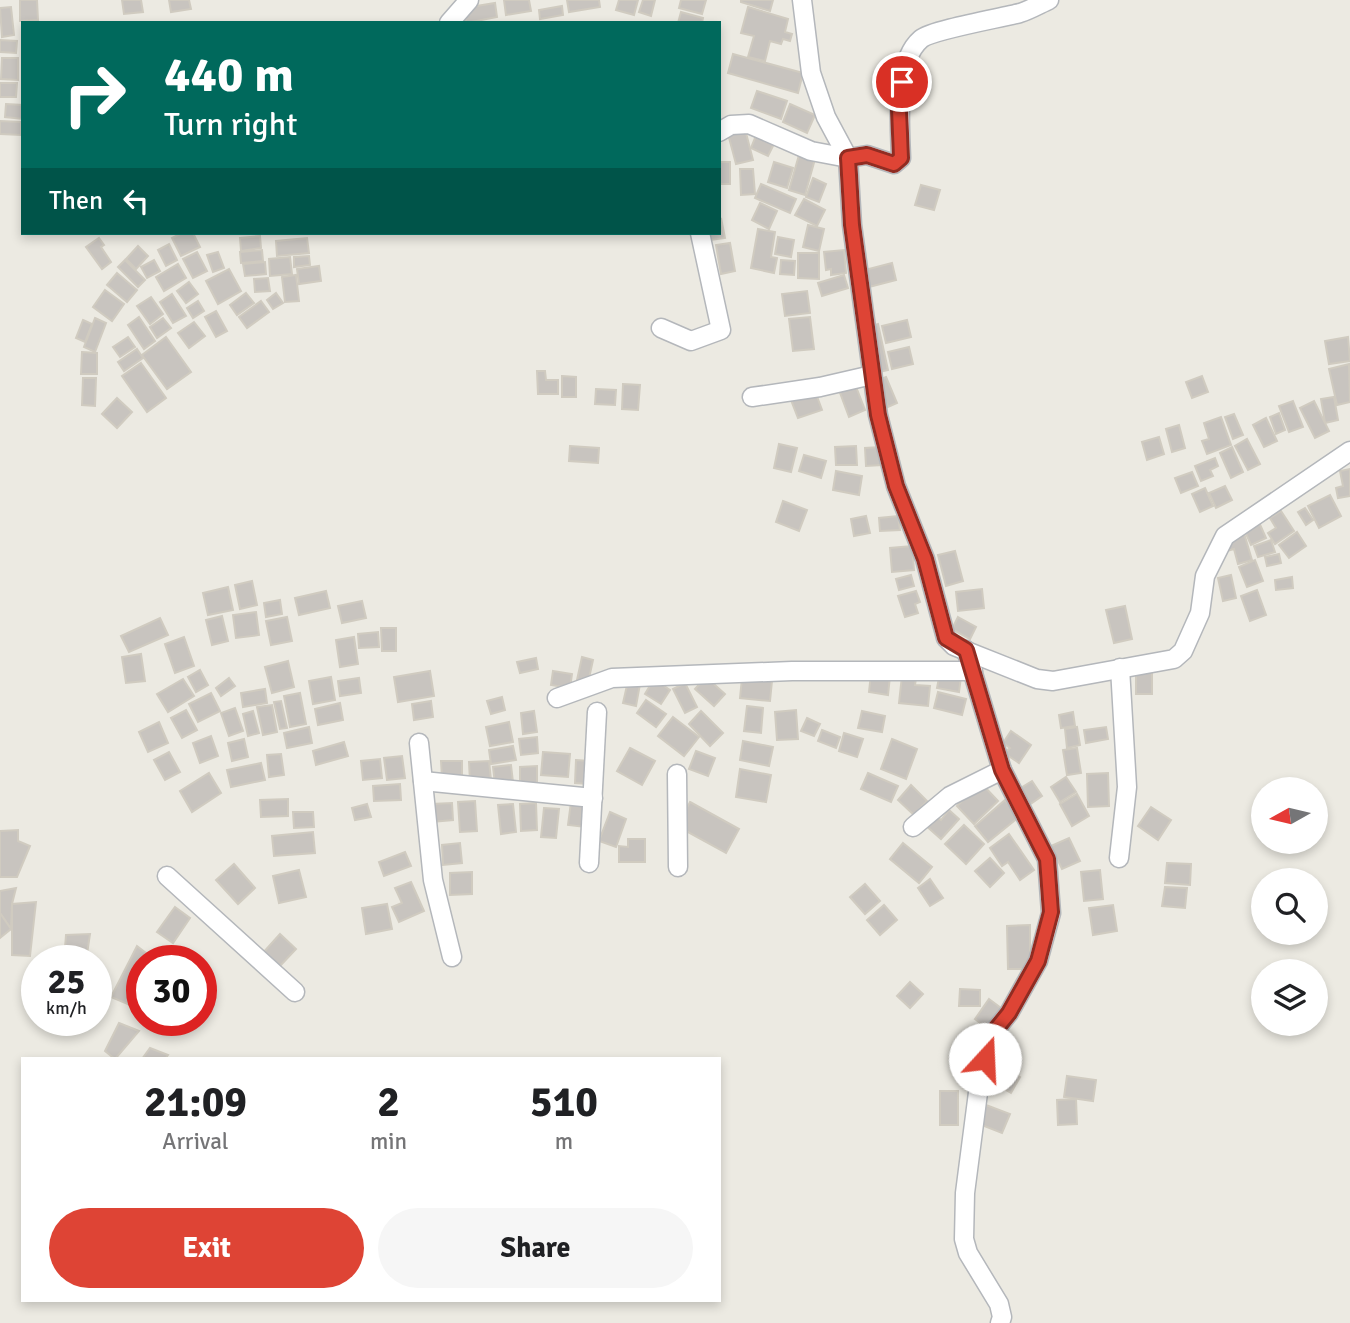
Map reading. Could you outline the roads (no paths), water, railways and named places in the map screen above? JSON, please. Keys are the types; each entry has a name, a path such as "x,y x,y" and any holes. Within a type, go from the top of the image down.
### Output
{"street":[{"path":"451,21 469,0"},
{"path":"802,0 811,73 826,117 848,158 852,225 878,415 896,486 925,559 943,630 954,646 1037,679 1053,681 1180,655 1200,613 1210,564 1225,536 1350,452"},
{"path":"721,131 731,125 749,124 811,151 848,158 867,155 894,164 901,158 899,109 902,82 910,54 922,38 1024,12 1049,0"},
{"path":"661,328 691,341 721,330 701,235"},
{"path":"752,397 820,387 872,375"},
{"path":"966,650 1002,770 1047,859 1051,912 1038,961 1009,1013 992,1034 979,1086 965,1193 964,1239 968,1253 999,1304 1002,1317 1000,1323"},
{"path":"1119,858 1126,787 1120,668"},
{"path":"557,698 612,678 792,671 973,671"},
{"path":"589,863 597,712"},
{"path":"419,743 433,880 452,957"},
{"path":"914,827 950,796 1002,770"},
{"path":"677,774 678,867"},
{"path":"423,781 593,798"},
{"path":"167,876 295,992"}]}
